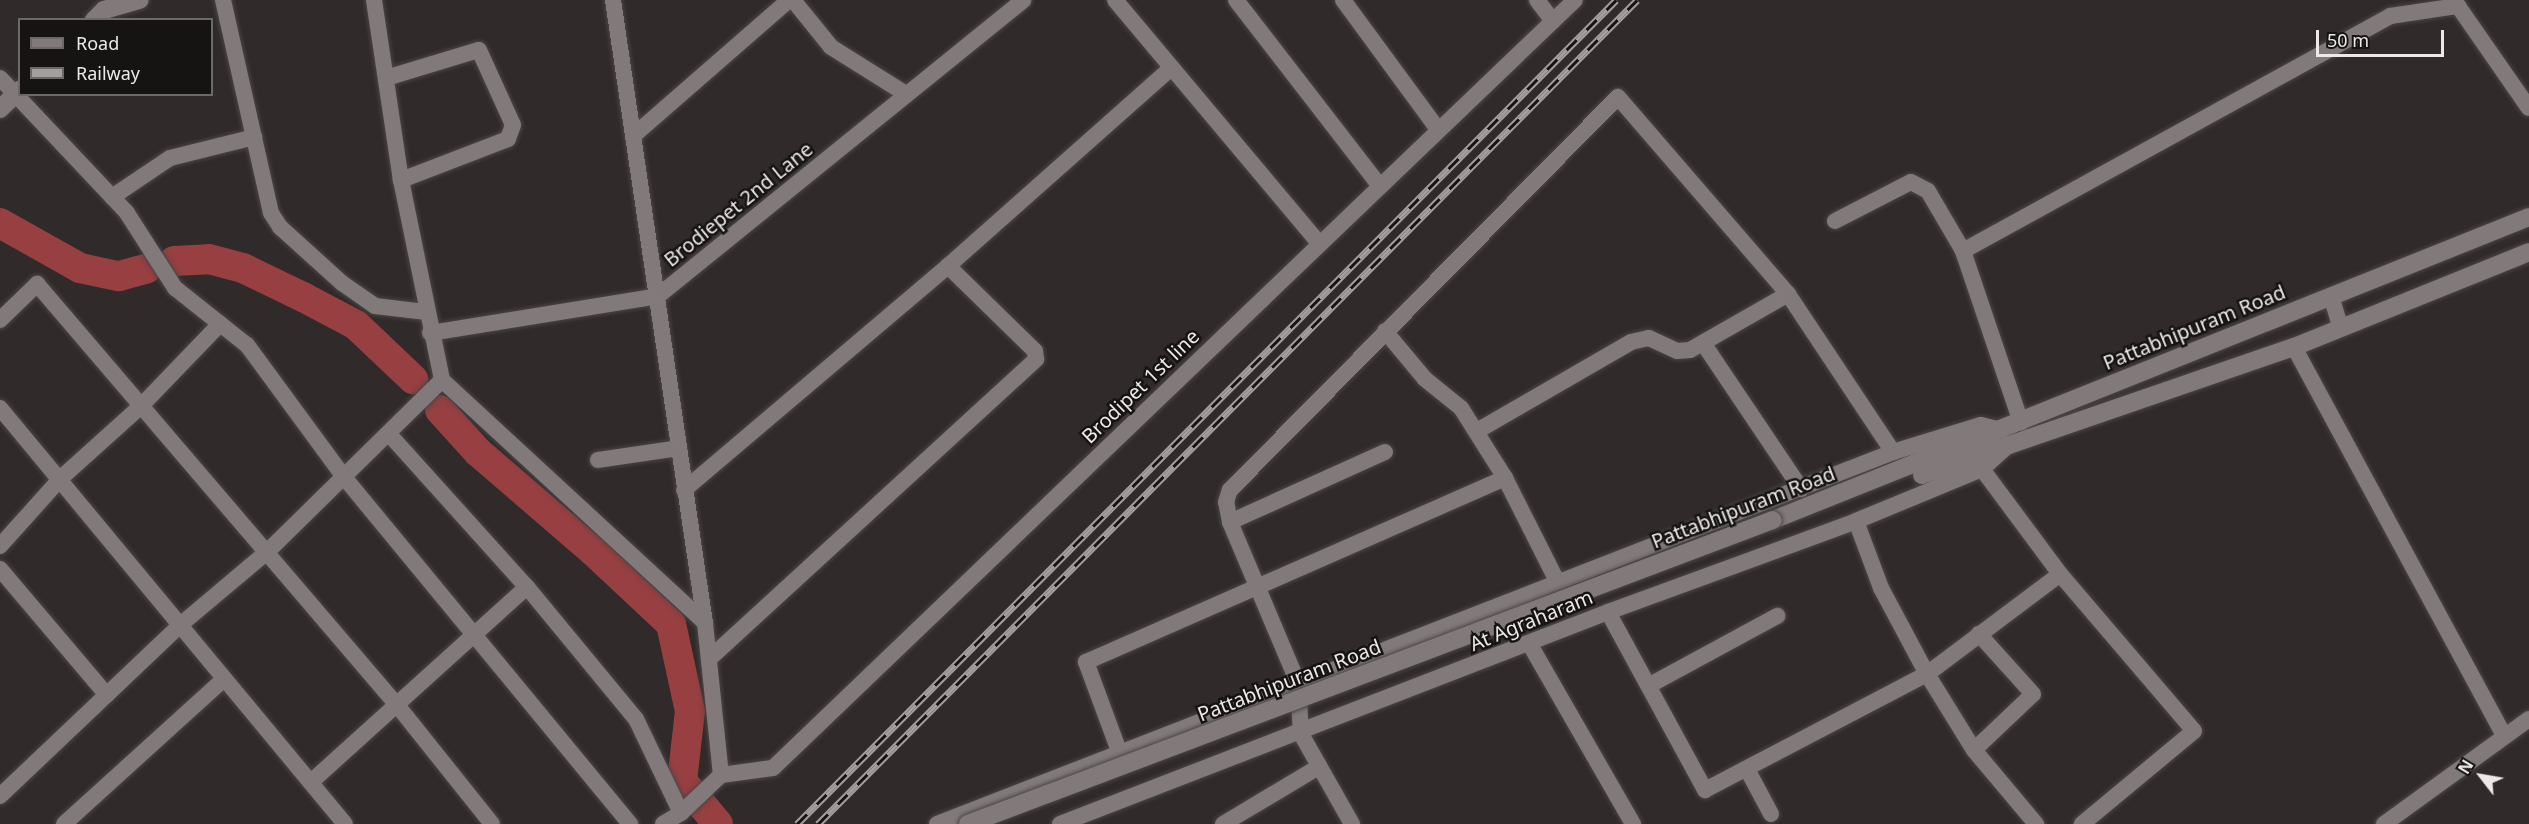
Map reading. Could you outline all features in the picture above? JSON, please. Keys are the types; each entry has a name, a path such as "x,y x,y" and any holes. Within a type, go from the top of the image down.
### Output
{"street":[{"path":"96,18 104,10 140,0"},
{"path":"223,0 271,213 286,234 342,284 375,306 425,312"},
{"path":"374,0 401,180 425,312 442,380 705,623"},
{"path":"613,0 705,623 721,775 686,809 663,824"},
{"path":"633,136 791,0 831,47 906,94"},
{"name":"Brodiepet 2nd Lane","path":"430,333 658,296 1023,0"},
{"path":"1115,0 1319,243"},
{"path":"1236,0 1380,186"},
{"path":"1343,0 1437,128"},
{"path":"1537,0 1553,21"},
{"name":"Brodipet 1st line","path":"721,775 773,768 1380,186 1437,128 1575,0"},
{"path":"1963,251 2390,16 2456,3 2529,108"},
{"path":"386,78 479,50 513,125 508,139 401,180"},
{"path":"684,490 948,266 1171,68"},
{"path":"0,78 17,92 0,109"},
{"path":"21,96 127,213 175,288 247,345 344,477 630,824"},
{"path":"1352,824 1317,768 1301,734 1298,683 1260,585 1230,522 1226,501 1230,490 1384,331 1618,97 1788,294 1893,452"},
{"path":"112,197 170,158 254,137"},
{"path":"1834,221 1911,182 1919,184 1928,191 1963,251 2021,422"},
{"name":"Pattabhipuram Road","path":"2005,437 2021,422 2529,218"},
{"name":"Pattabhipuram Road","path":"1000,824 2005,437 2294,347 2529,252"},
{"path":"709,659 1036,359 1035,351 948,266"},
{"path":"0,320 36,284 397,705 492,824"},
{"path":"1477,431 1641,338 1677,351 1703,343 1788,294"},
{"path":"2331,296 2341,329"},
{"path":"0,546 61,478 141,406 220,324"},
{"path":"1384,331 1425,379 1461,408 1477,431 1505,478 1557,581"},
{"path":"1703,343 1801,489"},
{"path":"2294,347 2504,736"},
{"path":"0,796 179,626 267,552 442,380"},
{"path":"0,408 61,478 223,680 345,824"},
{"path":"937,824 1119,751 1893,452 1982,426 2005,437"},
{"path":"389,434 527,587 636,719 686,809"},
{"name":"At Agraharam","path":"1060,824 1301,734 1608,612 1856,521 1982,469 2005,437"},
{"path":"598,460 679,448"},
{"path":"1230,522 1385,452"},
{"path":"1982,469 2060,574 2194,731 2082,824"},
{"path":"1119,751 1086,662 1505,478"},
{"path":"1856,521 1881,588 1927,674 1974,750 2036,824"},
{"name":"Pattabhipuram Road","path":"968,824 1775,525"},
{"path":"0,569 107,695"},
{"path":"1608,612 1650,685 1705,790 1927,674 2060,574"},
{"path":"311,782 527,587"},
{"path":"1650,685 1777,616"},
{"path":"1974,750 2033,694 1979,634"},
{"path":"1529,643 1633,824"},
{"path":"64,824 223,680"},
{"path":"2384,824 2529,719"},
{"path":"1223,824 1317,768"},
{"path":"1747,769 1771,814"}],"waterway":[{"path":"0,223 80,268 119,276 146,269"},
{"path":"174,261 209,259 243,268 303,297 356,325 413,379"},
{"path":"440,410 478,452 592,550 671,624 690,711 682,781 718,824"}],"railway":[{"path":"797,824 1616,0"},
{"path":"818,824 1637,0"}]}
